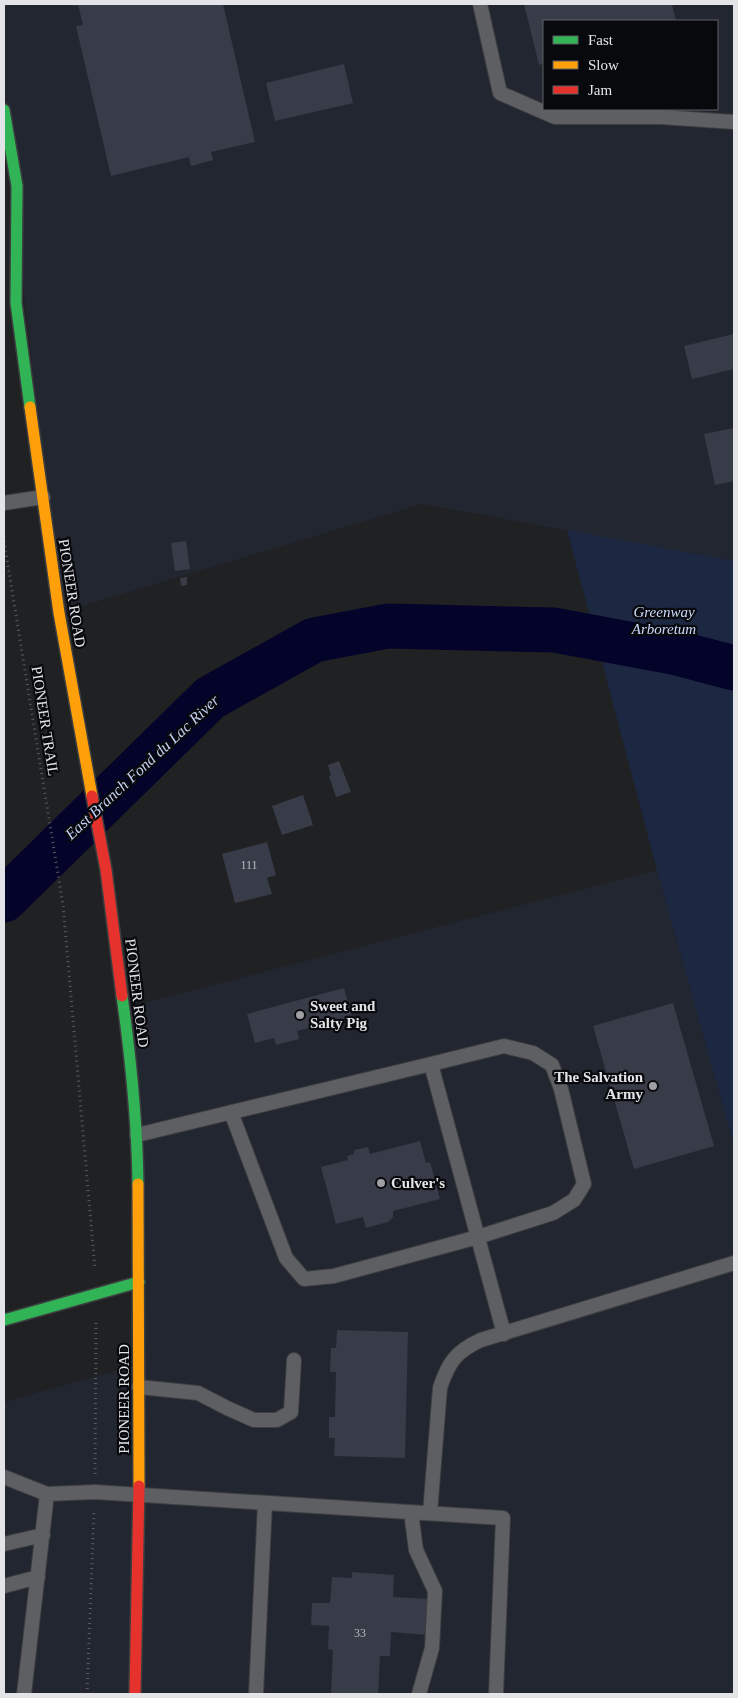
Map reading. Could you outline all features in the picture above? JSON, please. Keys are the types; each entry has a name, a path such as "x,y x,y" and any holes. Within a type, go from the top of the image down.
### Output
{"main road":[{"name":"PIONEER ROAD","path":"4,110 17,186 10,217 16,303 59,613 106,870 124,1008 137,1134 139,1387 135,1694"},
{"name":"PIONEER ROAD","path":"4,268 16,303"},
{"path":"4,1320 139,1282"}],"lane":[{"path":"480,4 500,93 555,117 661,117 734,122"},
{"path":"4,502 43,497"},
{"path":"137,1134 504,1046 533,1053 552,1065 561,1089 584,1184 574,1200 553,1212 478,1237 334,1276 304,1279 286,1258 231,1112"},
{"path":"431,1064 504,1334"},
{"path":"430,1513 440,1388 451,1362 464,1349 481,1340 734,1263"},
{"path":"139,1387 198,1393 254,1420 277,1420 291,1412 294,1360"},
{"path":"4,1477 47,1494 95,1492 503,1518 496,1694"},
{"path":"24,1694 47,1494"},
{"path":"256,1694 265,1503"},
{"path":"411,1512 416,1550 435,1591 432,1648 419,1694"},
{"path":"4,1544 43,1535"},
{"path":"4,1586 38,1576"}],"path":[{"name":"PIONEER TRAIL","path":"4,541 63,905"}],"shaded area":[{"path":"4,4 734,4 734,561 422,504 59,613 4,110"},
{"path":"657,870 734,1145 734,1694 4,1694 4,1402 139,1364 124,1008"}],"green space":[{"name":"Greenway Arboretum","path":"567,530 734,561 734,1145 657,870"}],"building":[{"path":"72,4 223,4 255,142 211,152 213,160 191,166 189,157 111,176 76,26 83,25 78,5 73,6"},
{"path":"524,4 672,4 676,20 543,20 543,63 539,65"},
{"path":"344,64 353,103 275,121 266,83"},
{"path":"734,334 734,369 692,379 684,346"},
{"path":"734,428 734,481 715,485 704,434"},
{"path":"186,541 190,569 175,571 171,543"},
{"path":"187,577 187,585 181,586 180,578"},
{"path":"339,761 351,792 336,797 329,776 331,775 328,765"},
{"path":"303,795 313,825 282,835 272,806"},
{"path":"267,842 276,875 267,878 272,894 235,903 222,854"},
{"name":"Sweet and Salty Pig","path":"344,988 352,1017 297,1031 299,1039 276,1045 274,1038 255,1043 247,1014"},
{"name":"The Salvation Army","path":"673,1003 714,1146 634,1169 593,1026"},
{"name":"Culver's","path":"420,1141 426,1163 430,1162 440,1199 393,1211 393,1217 388,1222 366,1228 363,1217 336,1224 321,1167 348,1160 347,1156 354,1154 354,1150 368,1147 370,1154"},
{"path":"337,1330 408,1332 405,1458 334,1456 335,1438 329,1438 329,1417 335,1417 336,1372 330,1372 331,1348 336,1348"},
{"path":"352,1572 394,1575 393,1597 430,1599 428,1635 391,1632 390,1656 380,1656 378,1694 331,1694 333,1650 328,1649 329,1626 311,1625 312,1603 330,1603 332,1577 352,1578"}],"waterway":[{"name":"East Branch Fond du Lac River","path":"4,900 210,698 314,640 388,626 554,630 677,653 734,668"}],"traffic: fast":[{"path":"4,110 17,186 16,303 30,407"},
{"path":"122,996 133,1090 138,1184"},
{"path":"4,1320 139,1282"}],"traffic: slow":[{"path":"30,407 59,613 92,796"},
{"path":"138,1184 139,1486"}],"traffic: jam":[{"path":"92,796 106,870 122,996"},
{"path":"135,1694 139,1486"}],"place":[{"name":"Sweet and Salty Pig","path":"300,1015"},
{"name":"The Salvation Army","path":"653,1086"},
{"name":"Culver's","path":"381,1183"}]}
